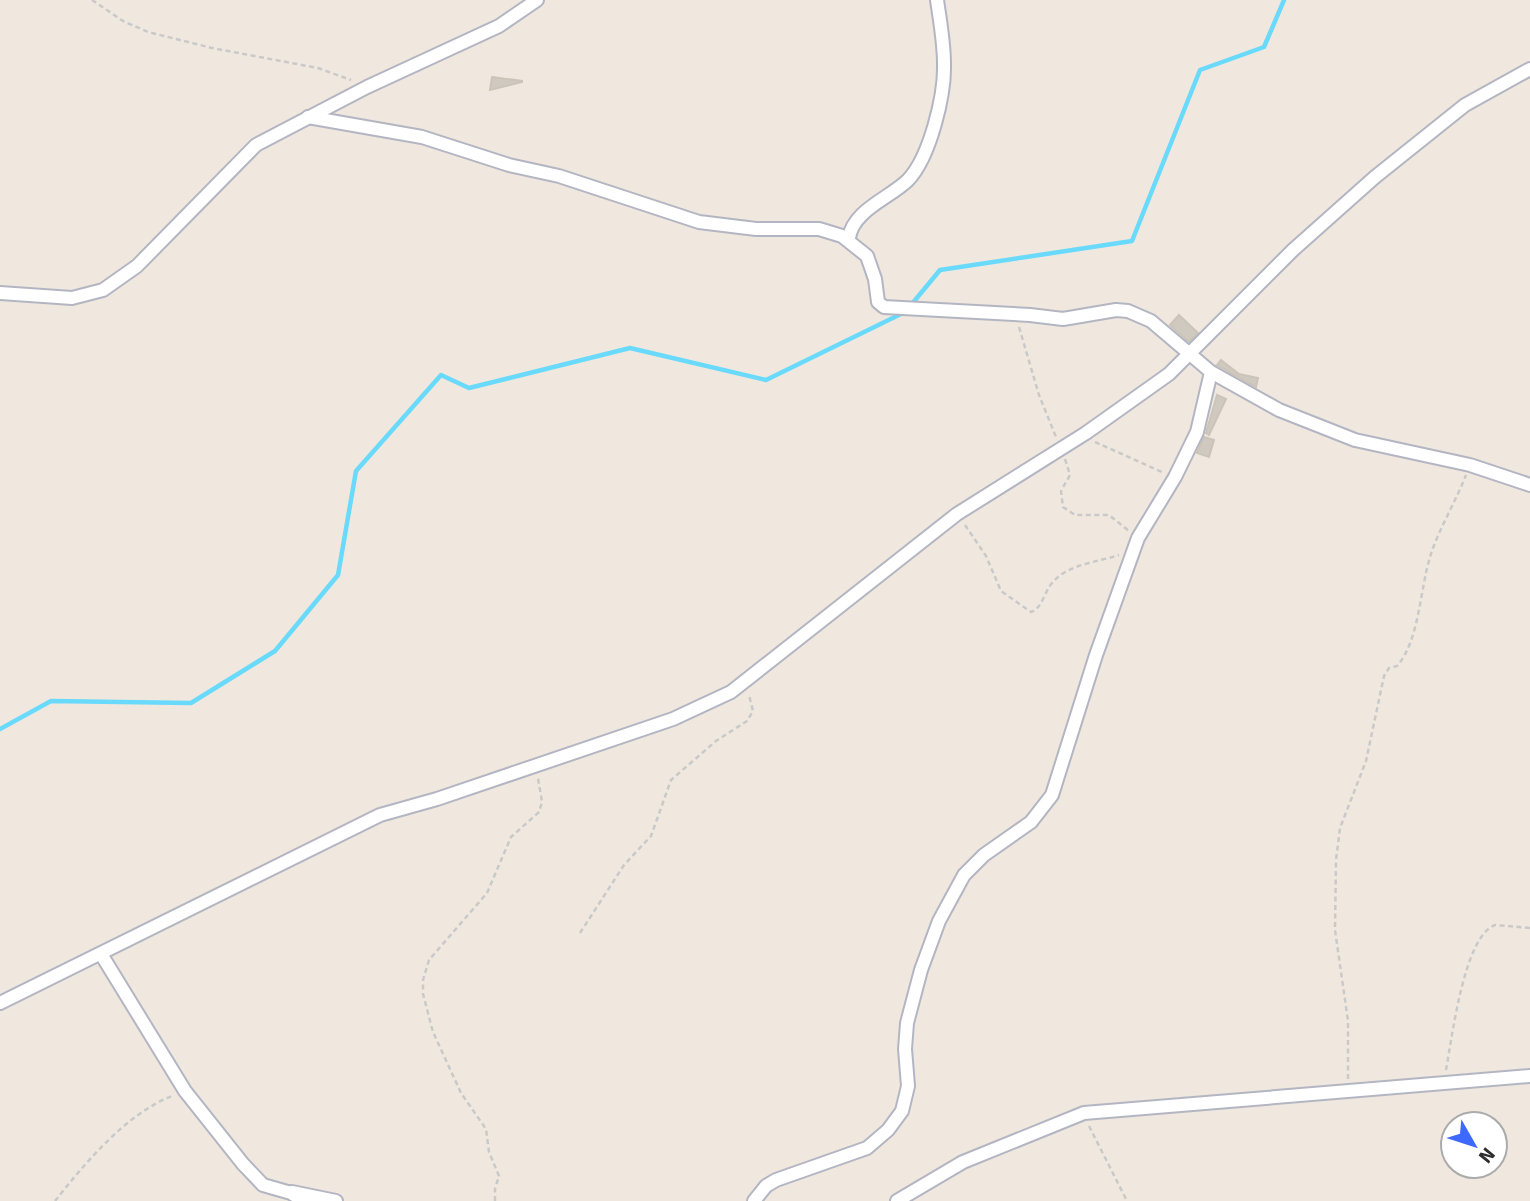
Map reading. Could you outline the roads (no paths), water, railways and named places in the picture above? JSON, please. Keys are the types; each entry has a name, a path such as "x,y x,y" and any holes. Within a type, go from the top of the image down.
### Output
{"street":[{"path":"0,293 72,298 103,290 137,266 256,145 367,87 499,26 537,0"},
{"path":"849,238 858,219 902,185 922,160 943,82 943,45 937,0"},
{"path":"0,1003 380,815 673,719 711,703 743,682 957,514 1086,433 1189,357 1293,250 1375,177 1465,105 1530,69"},
{"path":"308,117 422,137 509,165 559,176 699,222 756,229 819,229 849,238 867,256 880,305 892,308 1063,319 1116,310 1128,311 1151,321 1189,357 1211,372 1279,410 1373,445 1470,466 1530,485"},
{"path":"754,1201 766,1186 776,1181 867,1148 888,1130 902,1111 908,1086 905,1049 907,1023 921,970 939,921 964,875 984,855 1031,822 1052,795 1096,655 1136,543 1175,477 1197,432 1211,372"},
{"path":"101,954 185,1091 254,1178 263,1185 294,1197 315,1194 336,1201"},
{"path":"897,1201 963,1162 1084,1113 1530,1076"}],"waterway":[{"path":"911,305 940,270 1132,241 1200,70 1264,47 1284,0"},
{"path":"0,729 51,701 191,703 275,651 338,575 356,471 441,375 469,388 630,348 766,380 905,312"}]}
